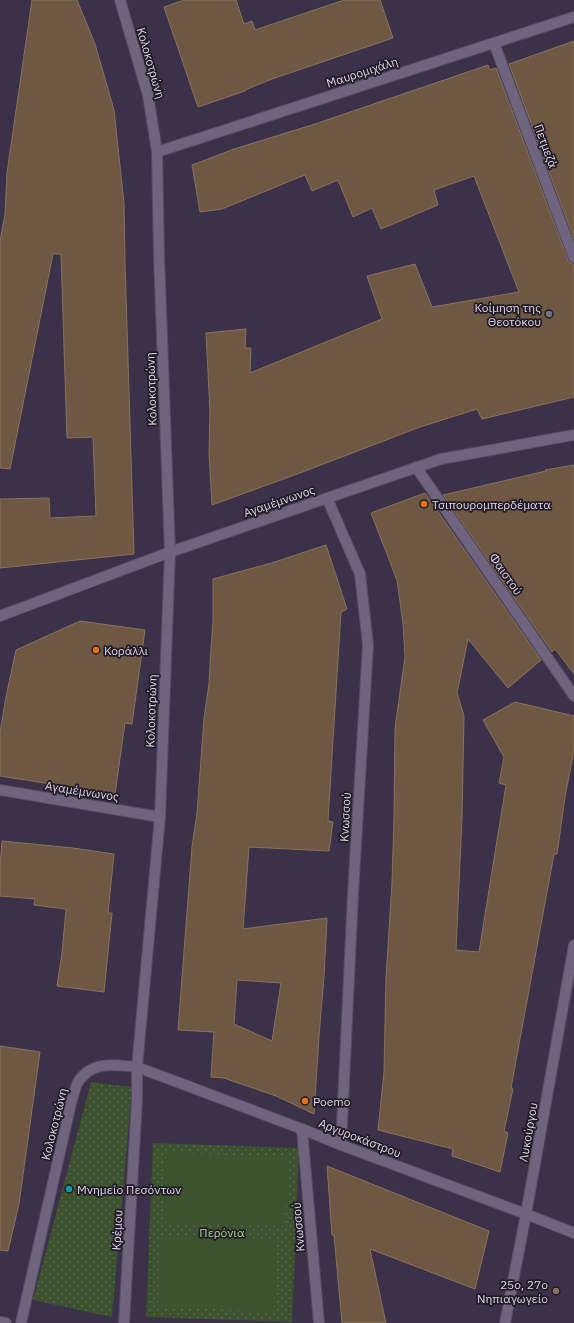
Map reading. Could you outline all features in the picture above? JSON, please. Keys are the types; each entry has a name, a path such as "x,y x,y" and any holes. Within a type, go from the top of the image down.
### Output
{"street":[{"name":"Κολοκοτρώνη","path":"21,1323 72,1099 78,1084 86,1072 99,1066 111,1065 137,1067 160,817 170,552 159,256 157,152 148,95 120,0"},
{"name":"Μαυρομιχάλη","path":"157,152 574,17"},
{"name":"Πετμεζά","path":"494,43 574,258"},
{"name":"Αγαμέμνωνος","path":"0,616 170,552 441,459 574,435"},
{"name":"Φαιστού","path":"416,467 574,696"},
{"name":"Κνωσσού","path":"327,498 360,574 368,645 341,1146"},
{"name":"Αγαμέμνωνος","path":"0,790 160,817"},
{"name":"Λυκούργου","path":"505,1323 574,945"},
{"name":"Αργυροκάστρου","path":"137,1067 302,1129 341,1146 526,1214 574,1234"},
{"name":"Κρέμου","path":"124,1323 137,1100 137,1067"},
{"name":"Κνωσσού","path":"302,1129 319,1323"},
{"path":"0,1322 6,1323"}],"green space":[{"path":"91,1082 132,1087 112,1317 33,1300"},
{"name":"Περόνια","path":"153,1143 299,1148 292,1322 146,1317"},
{"path":"166,1153 288,1157 285,1226 163,1222"},
{"path":"161,1235 277,1239 274,1311 158,1307"}],"building":[{"path":"32,0 77,0 95,44 114,110 124,203 134,554 0,568 0,499 49,498 50,518 96,516 93,437 67,438 61,254 53,254 10,469 0,468 0,241 5,214 7,173"},
{"path":"184,0 236,0 244,24 252,21 255,30 344,0 380,0 393,38 272,79 245,91 198,107 164,7"},
{"path":"574,41 574,239 509,64"},
{"path":"488,65 490,70 496,68 568,260 570,263 574,264 574,397 482,419 477,409 420,427 212,505 209,453 210,412 206,333 246,329 245,348 251,348 250,373 382,319 367,276 415,264 432,307 519,292 474,176 434,190 438,205 381,229 372,208 353,217 338,180 312,191 305,175 222,209 200,212 192,165 234,149 315,124"},
{"path":"574,465 574,674 555,649 552,652 443,495 546,471 545,470"},
{"path":"425,493 541,660 508,688 468,639 457,693 464,716 462,818 456,950 479,952 506,785 499,783 504,757 483,720 515,702 574,716 574,750 565,797 557,854 554,854 511,1088 513,1089 504,1131 508,1133 500,1172 452,1156 453,1149 378,1130 384,1072 386,978 392,882 395,728 405,657 403,623 397,580 371,513"},
{"path":"326,545 347,609 341,612 328,821 333,822 329,851 249,847 243,929 327,918 314,1114 276,1096 224,1078 211,1077 214,1032 178,1030 192,847 197,813 204,718 209,684 213,621 213,579 275,562","holes":["237,980 281,983 272,1041 234,1024"]},
{"path":"80,621 145,630 132,724 125,723 115,794 0,776 0,733 16,650"},
{"path":"2,841 73,848 114,854 108,913 112,913 104,992 57,986 66,909 34,905 35,899 0,896"},
{"path":"0,1046 40,1052 19,1204 8,1251 0,1250"},
{"path":"327,1166 489,1231 475,1289 370,1249 386,1323 342,1323 334,1235 332,1235"}],"place":[{"name":"Κοίμηση της Θεοτόκου","path":"549,314"},
{"name":"Τσιπουρομπερδέματα","path":"424,504"},
{"name":"Κοράλλι","path":"96,650"},
{"name":"Poemo","path":"305,1101"},
{"name":"Μνημείο Πεσόντων","path":"69,1189"},
{"name":"25ο, 27ο Νηπιαγωγείο","path":"556,1291"}]}
